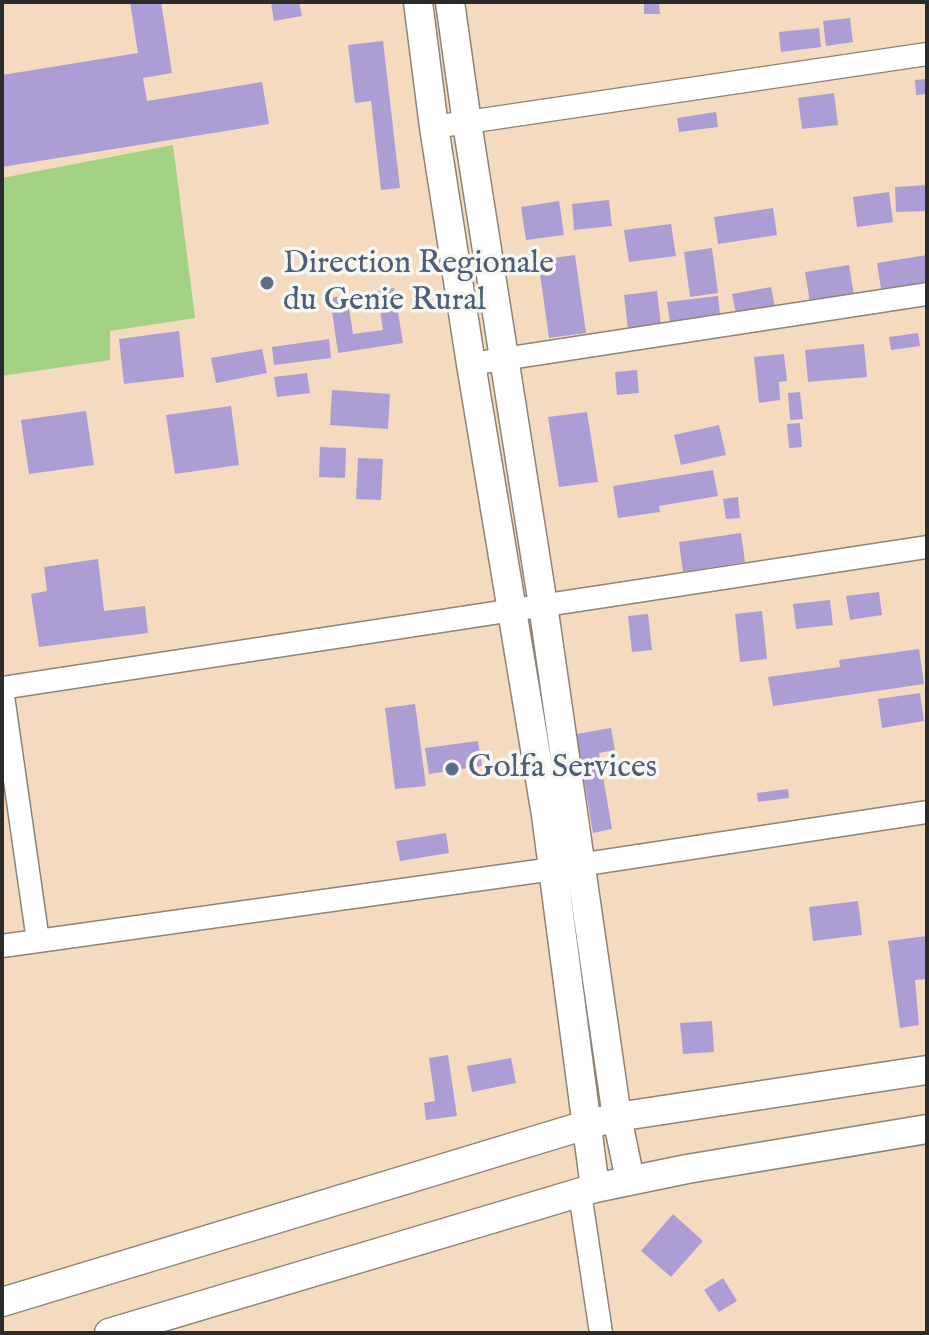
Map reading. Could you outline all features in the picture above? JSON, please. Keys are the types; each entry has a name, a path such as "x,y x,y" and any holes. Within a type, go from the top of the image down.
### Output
{"street":[{"path":"418,2 434,127 512,610 630,1180"},
{"path":"450,2 543,605 586,1125 587,1191 601,1333"},
{"path":"434,127 927,54"},
{"path":"471,364 927,294"},
{"path":"38,941 2,689 927,547"},
{"path":"2,946 566,867 927,812"},
{"path":"2,1302 617,1117 927,1070"},
{"path":"109,1333 630,1180 927,1129"}],"green space":[{"path":"173,145 195,318 110,331 110,360 2,376 2,178"}],"building":[{"path":"130,2 161,2 172,73 143,78 147,101 262,82 269,124 2,167 2,75 138,53"},
{"path":"271,2 299,2 302,16 274,21"},
{"path":"644,2 659,2 660,14 644,14"},
{"path":"850,18 853,42 826,46 823,21"},
{"path":"819,28 821,47 781,52 779,32"},
{"path":"383,41 400,188 381,190 371,101 355,103 348,45"},
{"path":"927,79 927,94 916,95 915,80"},
{"path":"834,93 838,125 802,129 798,98"},
{"path":"716,112 718,127 679,132 677,118"},
{"path":"927,185 927,211 896,212 895,187"},
{"path":"889,192 893,222 857,227 853,197"},
{"path":"609,200 612,226 574,230 572,204"},
{"path":"559,201 564,235 526,240 521,207"},
{"path":"773,208 777,235 718,244 714,217"},
{"path":"671,224 676,256 629,262 624,230"},
{"path":"712,248 718,293 690,297 684,252"},
{"path":"575,255 586,333 549,338 538,260"},
{"path":"927,255 927,282 881,289 877,263"},
{"path":"849,265 854,295 810,302 805,272"},
{"path":"771,287 775,307 736,313 732,294"},
{"path":"394,288 403,343 338,353 330,298 347,295 353,334 383,330 377,291"},
{"path":"657,291 661,325 628,329 624,295"},
{"path":"718,296 720,315 670,322 667,302"},
{"path":"179,331 184,377 124,384 119,339"},
{"path":"918,333 920,346 891,350 889,337"},
{"path":"329,339 331,358 274,365 272,347"},
{"path":"864,344 867,377 808,382 805,350"},
{"path":"262,349 267,373 216,383 211,358"},
{"path":"784,354 787,381 779,382 780,400 759,403 754,357"},
{"path":"637,370 639,393 617,395 615,372"},
{"path":"307,373 310,393 277,397 274,377"},
{"path":"332,390 390,394 388,429 330,425"},
{"path":"800,392 803,419 790,420 788,393"},
{"path":"231,406 239,465 175,474 166,415"},
{"path":"86,411 94,465 29,474 21,420"},
{"path":"587,412 598,482 559,487 548,417"},
{"path":"800,423 802,447 789,448 787,424"},
{"path":"719,425 726,455 681,465 674,435"},
{"path":"320,447 346,448 345,478 319,477"},
{"path":"358,458 383,459 381,500 356,499"},
{"path":"713,470 718,496 659,506 660,512 618,518 613,486"},
{"path":"738,497 740,518 726,519 723,499"},
{"path":"741,533 745,562 683,572 679,542"},
{"path":"98,559 104,611 145,606 148,633 39,647 31,594 47,591 44,567"},
{"path":"879,592 882,615 850,620 846,596"},
{"path":"830,600 833,625 796,629 793,604"},
{"path":"762,611 767,659 740,662 735,614"},
{"path":"648,614 652,650 632,652 628,616"},
{"path":"919,649 924,684 773,706 768,677 840,667 839,660"},
{"path":"920,693 924,721 882,728 878,699"},
{"path":"415,704 426,786 395,789 385,708"},
{"path":"611,728 615,750 599,753 612,829 593,833 576,734"},
{"path":"478,741 482,766 429,774 425,748"},
{"path":"788,789 789,798 758,802 757,793"},
{"path":"446,833 449,853 400,861 396,841"},
{"path":"858,901 862,935 813,941 809,907"},
{"path":"927,936 927,979 915,980 919,1025 900,1028 888,941"},
{"path":"712,1021 714,1052 683,1054 680,1023"},
{"path":"448,1055 457,1116 426,1120 424,1103 435,1101 429,1058"},
{"path":"511,1058 516,1083 472,1092 467,1066"},
{"path":"673,1214 703,1241 671,1277 641,1251"},
{"path":"723,1278 737,1301 719,1312 704,1290"}],"place":[{"name":"Direction Regionale du Genie Rural","path":"267,283"},
{"name":"Golfa Services","path":"452,769"}]}
